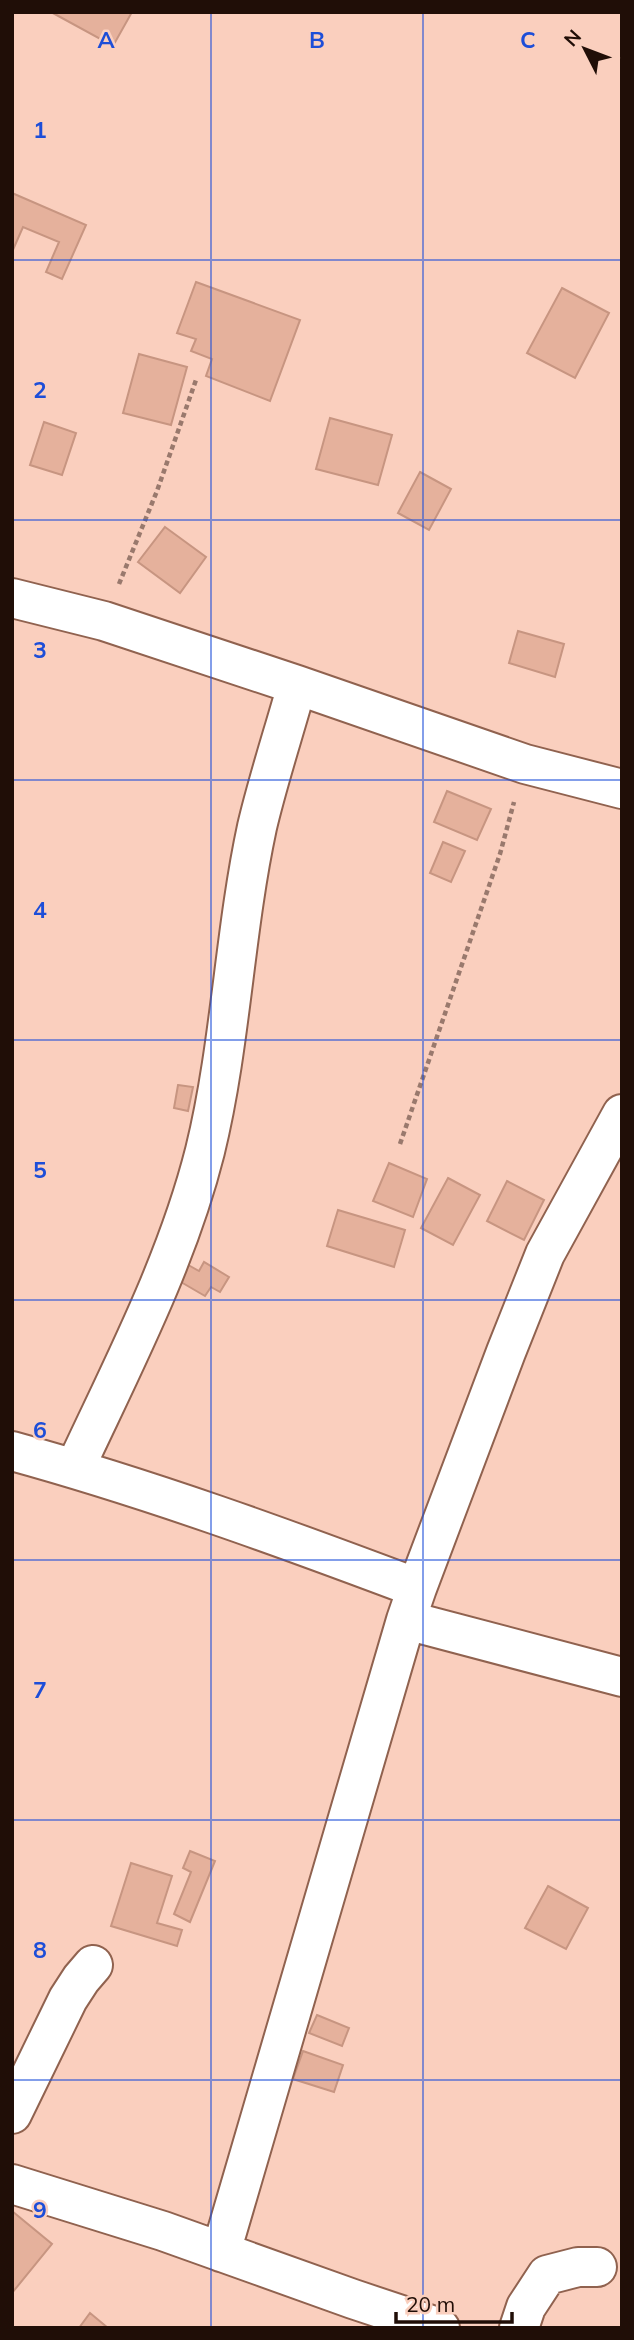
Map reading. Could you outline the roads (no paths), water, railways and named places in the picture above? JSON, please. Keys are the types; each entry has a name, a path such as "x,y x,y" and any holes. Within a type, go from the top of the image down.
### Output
{"street":[{"path":"12,598 104,621 525,764 622,789"},
{"path":"75,1468 148,1311 186,1218 205,1149 220,1070 257,827 297,685"},
{"path":"221,2252 412,1604 545,1254 622,1114"},
{"path":"12,1451 75,1468 282,1537 412,1604 622,1677"},
{"path":"12,2114 68,1998 93,1965"},
{"path":"12,2184 221,2252 440,2328"},
{"path":"519,2328 526,2307 547,2275 578,2267 597,2267"}]}
